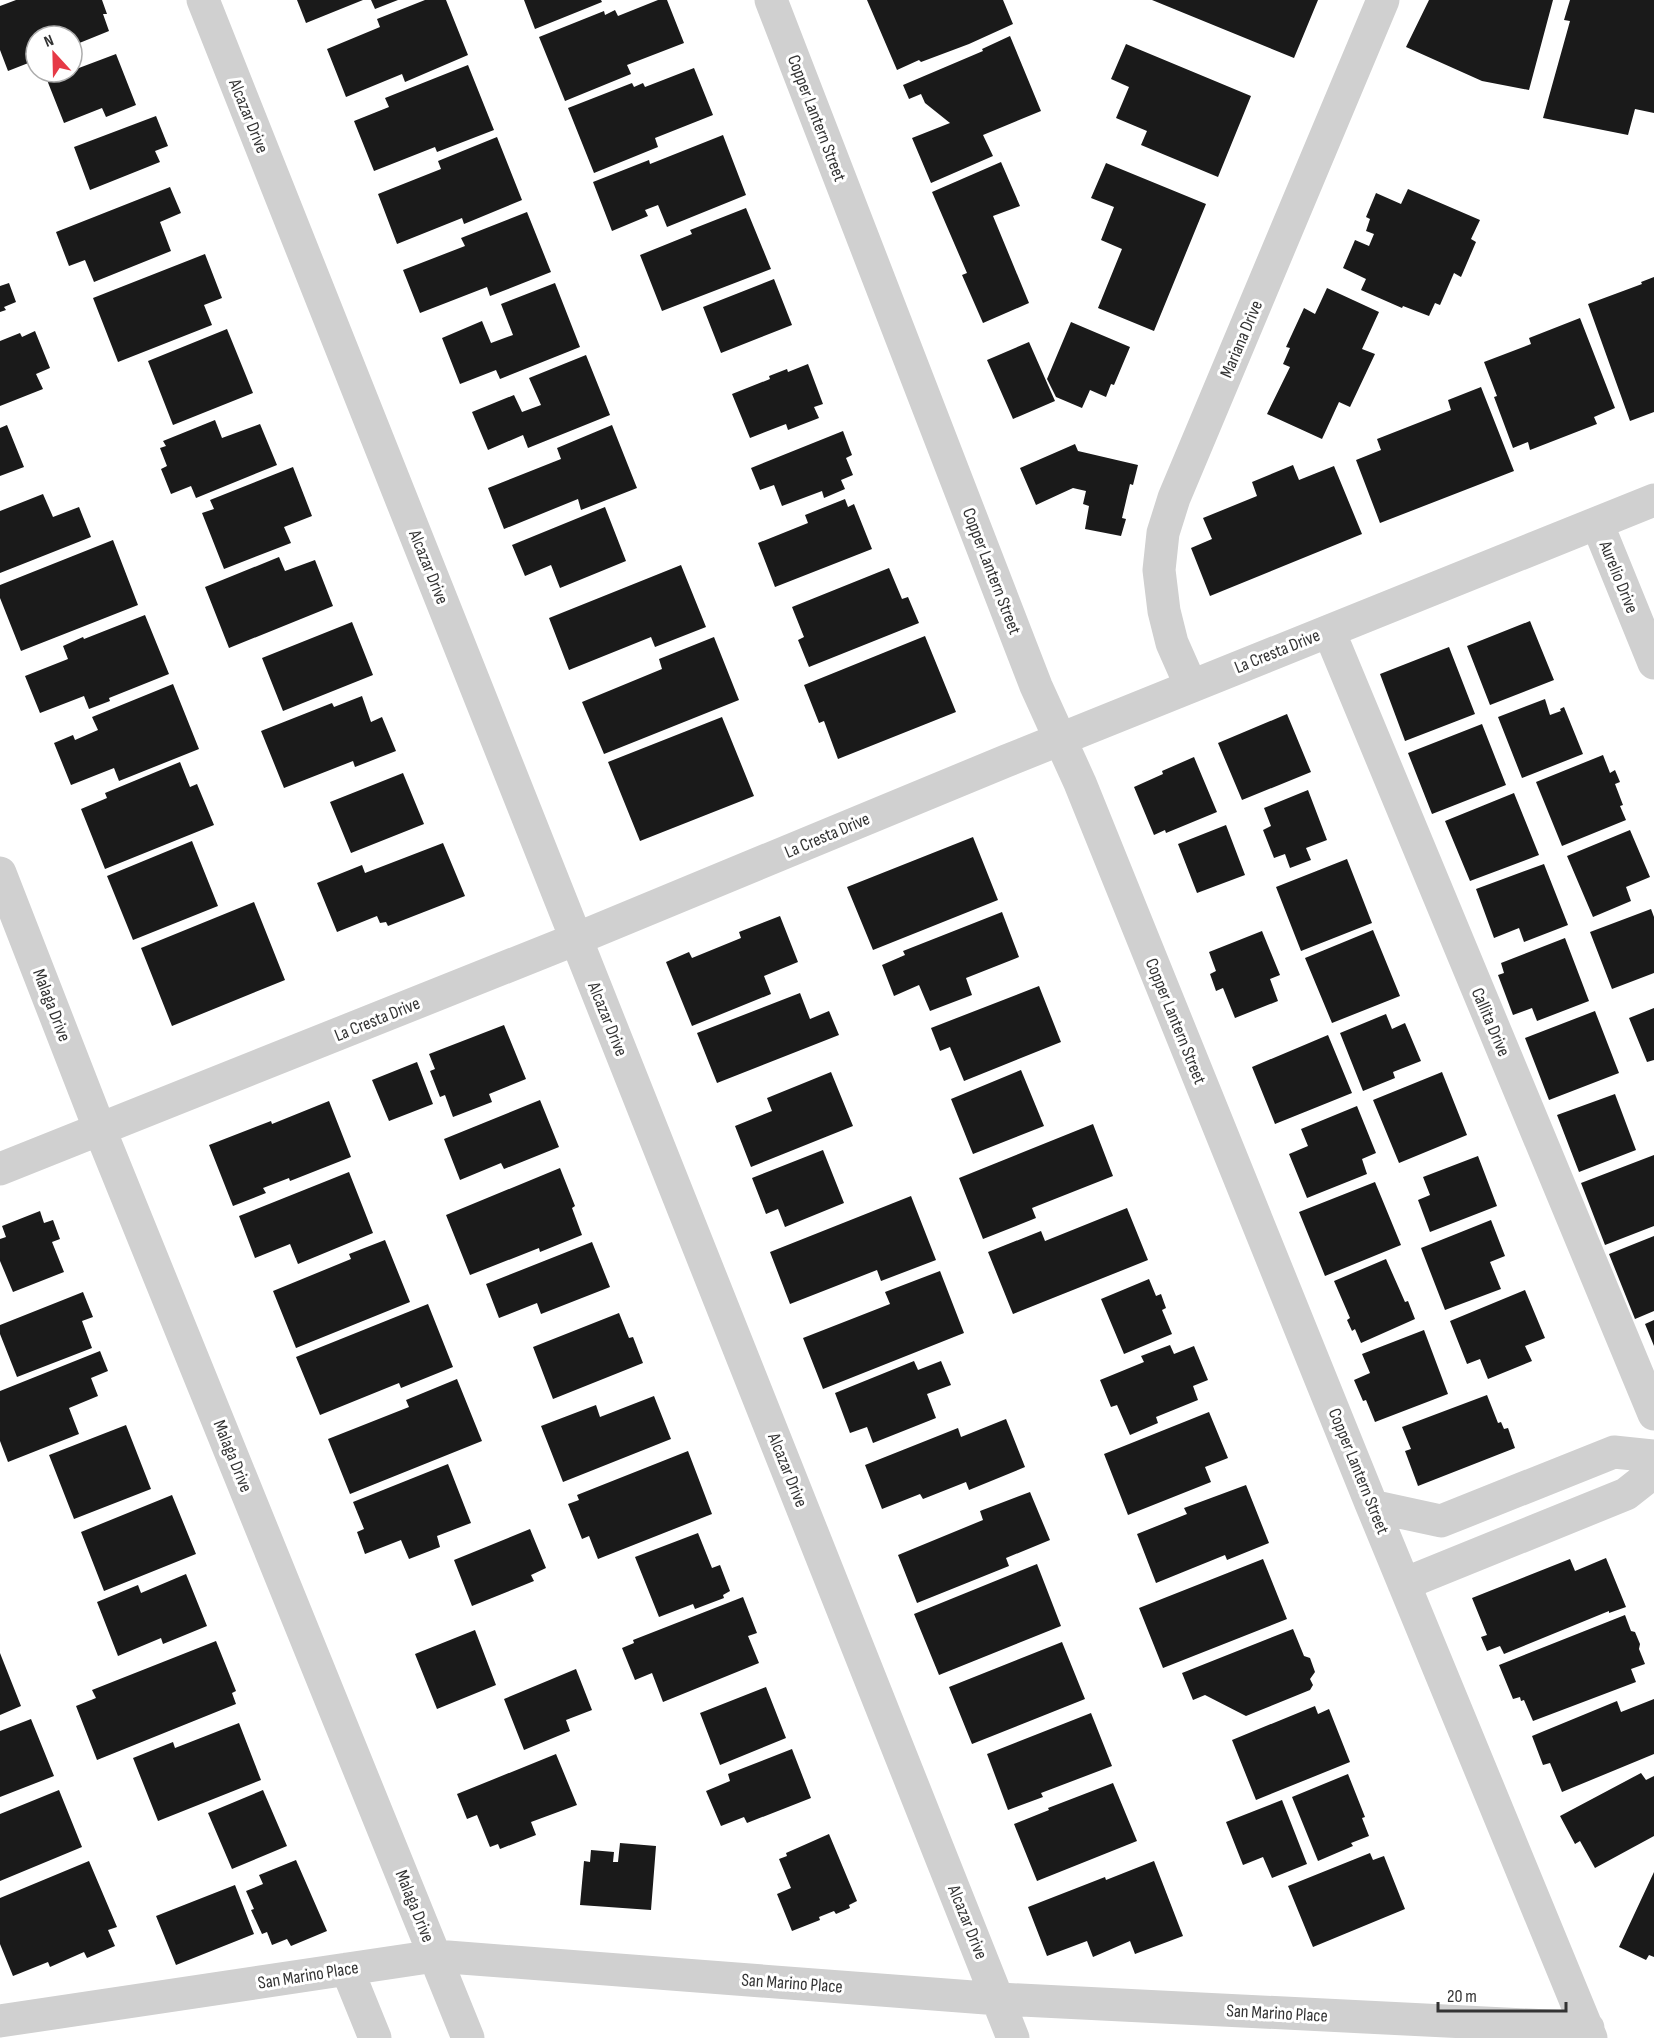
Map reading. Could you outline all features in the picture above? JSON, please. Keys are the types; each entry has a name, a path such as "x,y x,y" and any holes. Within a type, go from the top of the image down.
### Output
{"street":[{"name":"Alcazar Drive","path":"203,0 1013,2038"},
{"name":"Copper Lantern Street","path":"771,0 1036,686 1080,783 1372,1506 1589,2033"},
{"name":"Mariana Drive","path":"1191,686 1172,643 1164,611 1159,570 1163,533 1174,498 1383,0"},
{"name":"La Cresta Drive","path":"0,1169 576,939 1191,686 1654,500"},
{"name":"Aurelio Drive","path":"1597,523 1654,663"},
{"name":"Callita Drive","path":"1329,630 1654,1414"},
{"name":"Malaga Drive","path":"0,873 100,1130 468,2038"},
{"path":"1372,1506 1442,1521 1614,1452 1654,1456"},
{"path":"1404,1584 1626,1494 1654,1472"},
{"name":"San Marino Place","path":"0,2021 435,1956 1365,2028 1589,2033"},
{"path":"347,1969 375,2038"}],"building":[{"path":"16,0 102,0 107,14 103,14 109,31 84,41 84,24 24,24 24,65 8,71 0,50 0,6"},
{"path":"297,0 363,0 306,23"},
{"path":"371,0 398,0 375,9"},
{"path":"425,0 446,0 468,55 405,82 402,74 346,97 327,49 380,27 377,19"},
{"path":"524,0 601,0 602,2 535,29"},
{"path":"658,0 667,0 684,43 627,65 631,74 565,101 539,37 604,11 605,15 615,10 618,16"},
{"path":"867,0 1003,0 1013,24 969,44 921,62 919,60 897,70"},
{"path":"1152,0 1318,0 1294,58"},
{"path":"1429,0 1553,0 1529,90 1482,81 1406,47"},
{"path":"1570,0 1654,0 1654,113 1635,109 1628,135 1543,118 1570,21 1564,20"},
{"path":"1010,36 1041,111 983,135 993,156 931,183 912,138 950,123 925,103 921,94 909,99 903,85 983,51 982,49"},
{"path":"1126,44 1251,96 1218,177 1141,145 1147,131 1116,118 1129,87 1111,79"},
{"path":"116,54 136,105 106,117 102,108 64,123 49,84 84,84 84,66"},
{"path":"468,65 494,130 437,152 435,147 374,171 354,121 389,107 385,98"},
{"path":"694,68 713,115 655,138 658,147 594,173 568,108 632,83 634,87 643,83 645,87"},
{"path":"156,116 168,146 155,151 160,162 90,190 74,147"},
{"path":"723,135 746,195 667,227 658,205 645,210 648,216 612,231 593,182 649,160 650,164"},
{"path":"497,137 522,200 464,224 462,218 397,244 378,194 441,169 438,161"},
{"path":"1001,162 1020,206 993,216 1029,303 983,323 962,275 967,273 932,192"},
{"path":"1106,163 1206,204 1154,331 1098,308 1122,249 1101,240 1114,207 1091,198"},
{"path":"170,187 181,213 160,222 171,251 94,282 85,260 69,266 56,232"},
{"path":"1408,189 1480,220 1471,239 1476,242 1461,277 1454,273 1440,305 1435,303 1429,316 1403,306 1402,308 1361,290 1366,279 1343,268 1355,240 1369,246 1374,234 1366,231 1370,219 1366,217 1376,193 1401,204"},
{"path":"746,208 771,269 662,311 640,255 692,234 690,230"},
{"path":"527,212 551,272 490,296 487,287 420,313 403,270 465,246 461,238"},
{"path":"205,254 222,298 204,305 212,325 118,362 93,298"},
{"path":"1654,277 1654,412 1630,421 1588,304 1642,284 1641,282"},
{"path":"774,279 792,325 721,353 703,307"},
{"path":"9,283 16,302 4,307 6,310 0,312 0,286"},
{"path":"555,283 580,347 500,379 496,370 460,384 442,338 482,321 491,343 513,335 501,304"},
{"path":"1327,288 1379,312 1362,349 1375,354 1350,407 1339,402 1322,439 1267,414 1290,367 1283,364 1290,348 1286,347 1304,308 1315,314"},
{"path":"1580,318 1615,408 1594,417 1597,424 1530,450 1528,442 1513,448 1484,362 1531,344 1529,338"},
{"path":"1071,322 1130,347 1114,385 1111,384 1106,397 1090,390 1082,408 1056,397 1047,379"},
{"path":"227,329 253,393 173,425 148,361"},
{"path":"35,331 50,368 36,374 43,389 0,406 0,341 20,333 22,337"},
{"path":"1029,342 1055,401 1013,419 987,360"},
{"path":"586,355 610,415 528,448 523,435 488,450 472,412 514,395 522,412 541,405 529,378"},
{"path":"808,364 823,404 814,407 819,418 788,430 786,424 750,438 732,394 770,379 769,376"},
{"path":"1481,387 1514,471 1380,523 1356,460 1381,450 1377,439 1451,410 1448,400"},
{"path":"215,420 222,438 260,424 277,465 196,498 191,486 171,494 161,469 167,466 160,448 166,446 163,441"},
{"path":"7,425 24,467 0,476 0,428"},
{"path":"612,425 637,488 581,510 578,499 504,529 488,488 561,459 557,448"},
{"path":"843,431 852,455 846,458 853,475 841,480 845,489 824,498 822,491 782,506 774,485 760,490 751,468"},
{"path":"1075,444 1078,451 1138,465 1133,485 1130,484 1122,518 1126,519 1121,536 1085,529 1089,506 1083,504 1086,491 1073,488 1036,505 1020,468"},
{"path":"1293,465 1299,480 1334,466 1362,534 1210,596 1191,548 1212,539 1203,518 1257,496 1252,482"},
{"path":"293,467 312,516 284,527 291,543 224,569 202,513 214,509 210,500"},
{"path":"43,494 53,517 79,507 91,537 0,573 0,511"},
{"path":"845,499 848,507 854,504 872,549 775,587 758,543 808,523 805,515"},
{"path":"605,507 626,561 560,588 551,565 525,576 512,545"},
{"path":"113,540 138,605 21,651 0,598 0,585"},
{"path":"279,557 285,571 315,560 333,606 229,648 205,587"},
{"path":"681,565 706,627 655,647 651,637 569,670 549,618"},
{"path":"889,568 902,599 908,597 919,623 809,667 798,640 804,637 792,607"},
{"path":"145,615 169,674 109,698 110,701 89,709 84,696 40,713 25,676 68,659 63,646"},
{"path":"1530,621 1554,680 1490,705 1467,646"},
{"path":"352,622 373,675 283,711 262,658"},
{"path":"925,636 956,712 838,759 824,721 819,723 804,685"},
{"path":"714,637 739,700 604,754 582,702 662,669 659,659"},
{"path":"1449,647 1475,714 1405,741 1380,674"},
{"path":"173,684 199,749 119,781 114,768 71,785 54,743 73,735 75,740 98,730 92,717"},
{"path":"362,696 371,722 382,717 396,751 355,767 353,761 284,788 261,731 332,703 334,707"},
{"path":"1545,699 1550,715 1561,711 1560,709 1564,707 1583,754 1522,778 1498,717"},
{"path":"1287,714 1311,772 1242,800 1218,743"},
{"path":"722,717 754,796 640,841 608,762"},
{"path":"1482,724 1506,785 1432,814 1408,753"},
{"path":"1603,755 1610,773 1615,770 1620,782 1615,784 1626,820 1562,846 1536,782"},
{"path":"1194,757 1217,812 1166,833 1165,830 1154,835 1134,787"},
{"path":"180,762 190,787 197,784 214,825 105,869 81,809 107,798 105,793"},
{"path":"403,773 424,824 351,853 330,802"},
{"path":"1308,790 1327,840 1306,848 1311,860 1290,868 1285,854 1274,858 1263,830 1271,826 1264,808"},
{"path":"1514,793 1539,855 1470,881 1445,821"},
{"path":"1226,825 1245,875 1197,893 1178,844"},
{"path":"1630,830 1650,877 1626,887 1631,901 1593,917 1567,856"},
{"path":"973,837 998,900 873,950 847,887"},
{"path":"192,841 218,906 133,940 107,876"},
{"path":"443,843 465,896 388,926 386,922 380,923 377,916 337,932 317,883 362,865 365,873"},
{"path":"1347,859 1372,923 1301,951 1276,887"},
{"path":"1544,864 1568,925 1524,942 1519,928 1494,938 1476,889"},
{"path":"254,902 285,980 172,1026 141,948"},
{"path":"1651,909 1654,917 1654,973 1612,989 1590,932"},
{"path":"1002,912 1019,957 966,978 972,995 930,1011 919,985 894,996 882,965 905,955 903,951"},
{"path":"780,916 798,962 764,976 771,994 692,1026 666,962 689,952 692,958 741,938 739,932"},
{"path":"1373,930 1400,996 1332,1023 1305,958"},
{"path":"1262,931 1280,975 1270,979 1278,1001 1235,1018 1223,988 1216,991 1210,974 1216,971 1209,952"},
{"path":"1565,938 1589,1001 1537,1021 1532,1008 1513,1015 1498,975 1504,973 1501,963"},
{"path":"1039,986 1061,1042 964,1081 950,1047 940,1051 931,1028"},
{"path":"800,993 810,1019 829,1011 839,1035 717,1083 697,1033"},
{"path":"1654,1008 1654,1060 1647,1062 1629,1018"},
{"path":"1595,1011 1619,1073 1549,1100 1525,1038"},
{"path":"1386,1014 1392,1029 1405,1023 1421,1061 1393,1072 1395,1078 1363,1091 1340,1033"},
{"path":"504,1025 526,1079 489,1094 492,1102 453,1117 445,1095 440,1097 430,1071 435,1069 429,1054"},
{"path":"1328,1035 1352,1093 1275,1124 1252,1067"},
{"path":"417,1062 433,1104 389,1121 372,1080"},
{"path":"1021,1070 1044,1126 973,1154 951,1099"},
{"path":"831,1072 853,1126 751,1167 735,1126 772,1111 767,1098"},
{"path":"1442,1072 1467,1135 1399,1163 1373,1100"},
{"path":"1615,1094 1636,1150 1579,1172 1557,1115"},
{"path":"540,1100 559,1147 504,1169 501,1163 460,1180 444,1139"},
{"path":"329,1101 351,1157 290,1181 289,1178 263,1188 266,1193 233,1206 209,1145 271,1121 272,1124"},
{"path":"1357,1106 1376,1153 1362,1159 1367,1174 1307,1198 1289,1154 1308,1146 1301,1129"},
{"path":"1093,1124 1113,1176 1032,1208 1036,1218 983,1239 959,1178"},
{"path":"823,1150 844,1203 785,1227 778,1209 766,1214 752,1178"},
{"path":"1654,1155 1654,1226 1605,1245 1581,1183"},
{"path":"1478,1156 1497,1206 1430,1232 1418,1200 1430,1195 1423,1177"},
{"path":"560,1168 575,1206 572,1208 582,1235 540,1252 539,1248 470,1275 446,1215"},
{"path":"349,1172 373,1233 298,1264 290,1244 255,1258 239,1216"},
{"path":"1375,1182 1401,1245 1325,1276 1299,1212"},
{"path":"911,1196 936,1260 881,1281 877,1270 790,1304 770,1252"},
{"path":"1127,1208 1148,1260 1013,1314 988,1252 1041,1231 1045,1241"},
{"path":"40,1211 44,1223 53,1220 60,1239 52,1242 64,1272 13,1292 0,1261 0,1239 6,1237 2,1226"},
{"path":"1491,1220 1505,1256 1490,1262 1501,1289 1445,1310 1421,1248"},
{"path":"1654,1236 1654,1311 1635,1319 1609,1254"},
{"path":"385,1240 410,1302 296,1348 273,1291 351,1259 349,1254"},
{"path":"592,1242 610,1287 541,1314 537,1303 499,1318 486,1284"},
{"path":"1386,1259 1415,1319 1361,1343 1355,1329 1352,1331 1347,1320 1350,1318 1334,1281"},
{"path":"940,1271 964,1333 823,1389 803,1338 890,1304 885,1292"},
{"path":"1149,1279 1156,1296 1161,1294 1166,1308 1162,1310 1172,1334 1124,1354 1101,1299"},
{"path":"1525,1290 1545,1338 1525,1346 1532,1361 1488,1379 1480,1359 1467,1364 1450,1321"},
{"path":"83,1292 93,1317 82,1321 92,1348 17,1377 0,1334 0,1325"},
{"path":"428,1304 453,1367 401,1388 399,1383 320,1415 296,1357"},
{"path":"619,1313 629,1338 633,1337 643,1363 553,1399 533,1347"},
{"path":"1654,1320 1654,1346 1645,1324"},
{"path":"1424,1330 1448,1394 1375,1422 1354,1380 1370,1373 1362,1354"},
{"path":"1170,1345 1174,1354 1194,1346 1208,1380 1193,1386 1198,1400 1156,1417 1158,1423 1130,1435 1117,1405 1111,1407 1100,1380 1144,1362 1141,1356"},
{"path":"100,1351 108,1371 91,1378 98,1396 69,1408 79,1434 8,1462 0,1441 0,1391"},
{"path":"914,1361 918,1370 941,1361 951,1385 927,1394 936,1418 873,1443 867,1427 850,1433 835,1393"},
{"path":"457,1379 482,1441 350,1494 328,1439 409,1407 406,1400"},
{"path":"1487,1395 1498,1423 1501,1422 1504,1429 1508,1428 1515,1448 1418,1486 1405,1451 1411,1449 1402,1427"},
{"path":"654,1396 671,1439 563,1482 541,1426 596,1405 600,1417"},
{"path":"1209,1412 1228,1458 1205,1467 1211,1482 1128,1515 1104,1454"},
{"path":"1006,1419 1025,1467 969,1490 966,1482 923,1499 920,1494 882,1509 865,1465 958,1428 961,1437"},
{"path":"126,1425 151,1489 74,1519 49,1455"},
{"path":"688,1451 712,1514 598,1559 589,1536 582,1539 568,1504 579,1500 577,1495"},
{"path":"448,1464 471,1523 437,1536 440,1547 409,1559 401,1540 365,1554 357,1532 364,1529 353,1502"},
{"path":"1246,1485 1269,1543 1227,1560 1225,1555 1156,1583 1137,1534 1187,1514 1184,1508"},
{"path":"1030,1492 1050,1540 1006,1558 1009,1566 917,1603 898,1555 983,1520 980,1511"},
{"path":"172,1495 196,1554 104,1591 81,1532"},
{"path":"530,1529 546,1568 531,1575 534,1581 472,1606 454,1560"},
{"path":"698,1533 712,1568 720,1565 730,1591 723,1595 724,1598 695,1609 693,1604 659,1617 635,1557"},
{"path":"1606,1558 1626,1607 1609,1613 1609,1611 1504,1654 1500,1646 1487,1651 1481,1637 1487,1635 1472,1598 1570,1559 1575,1571"},
{"path":"1263,1559 1287,1619 1163,1668 1139,1608"},
{"path":"1037,1564 1061,1626 939,1675 914,1614"},
{"path":"186,1574 207,1626 163,1644 161,1638 118,1656 97,1602 138,1585 141,1593"},
{"path":"743,1597 757,1633 748,1636 759,1663 663,1702 652,1673 635,1680 622,1648 634,1643 633,1640"},
{"path":"1625,1615 1631,1631 1635,1632 1640,1644 1639,1649 1645,1664 1631,1669 1636,1682 1533,1721 1524,1700 1521,1701 1520,1697 1513,1699 1499,1665"},
{"path":"1293,1629 1304,1656 1310,1658 1315,1672 1310,1679 1313,1685 1310,1690 1246,1716 1205,1695 1193,1700 1182,1673"},
{"path":"475,1630 496,1685 437,1709 415,1654"},
{"path":"216,1641 236,1691 232,1693 236,1704 97,1760 76,1706 96,1698 92,1690"},
{"path":"1062,1642 1085,1699 972,1744 949,1687"},
{"path":"0,1653 21,1706 0,1715"},
{"path":"576,1669 592,1710 566,1720 570,1731 524,1750 504,1699"},
{"path":"766,1687 786,1738 720,1765 700,1713"},
{"path":"1654,1699 1654,1754 1562,1792 1550,1763 1543,1765 1532,1736 1617,1701 1621,1712"},
{"path":"1315,1706 1318,1714 1329,1709 1350,1762 1256,1800 1232,1740"},
{"path":"1091,1713 1112,1766 1041,1793 1043,1797 1008,1810 987,1754"},
{"path":"31,1719 54,1776 0,1797 0,1731"},
{"path":"239,1723 261,1780 158,1821 133,1758 173,1742 175,1748"},
{"path":"792,1749 811,1798 747,1823 744,1817 721,1826 706,1791 730,1781 728,1774"},
{"path":"556,1754 577,1805 531,1822 536,1835 500,1849 498,1844 490,1847 477,1815 467,1819 457,1794"},
{"path":"1641,1773 1646,1780 1654,1776 1654,1836 1595,1868 1580,1841 1575,1844 1560,1816"},
{"path":"1348,1774 1365,1817 1362,1818 1369,1836 1351,1843 1353,1846 1318,1861 1292,1797"},
{"path":"1113,1783 1137,1841 1037,1881 1014,1824"},
{"path":"59,1790 82,1847 0,1881 0,1814"},
{"path":"263,1790 287,1846 232,1869 208,1813"},
{"path":"1282,1800 1307,1864 1272,1878 1263,1857 1243,1865 1226,1822"},
{"path":"829,1834 857,1901 849,1905 850,1908 836,1914 834,1911 819,1917 820,1920 792,1931 777,1894 791,1888 779,1859 787,1856 786,1853"},
{"path":"620,1843 656,1846 651,1910 580,1905 584,1861 590,1862 591,1850 614,1852 613,1862 618,1862"},
{"path":"1370,1853 1373,1860 1384,1856 1405,1909 1313,1947 1288,1886"},
{"path":"296,1860 327,1931 291,1946 287,1939 272,1945 267,1932 262,1934 251,1910 254,1909 246,1891 263,1884 259,1875"},
{"path":"89,1861 117,1927 108,1930 115,1946 87,1958 84,1952 50,1967 48,1962 13,1976 0,1944 0,1898"},
{"path":"1154,1861 1183,1936 1135,1954 1130,1941 1093,1957 1087,1941 1047,1956 1028,1907"},
{"path":"1654,1872 1654,1957 1649,1955 1646,1960 1619,1947"},
{"path":"235,1885 254,1934 176,1965 156,1916"}]}
